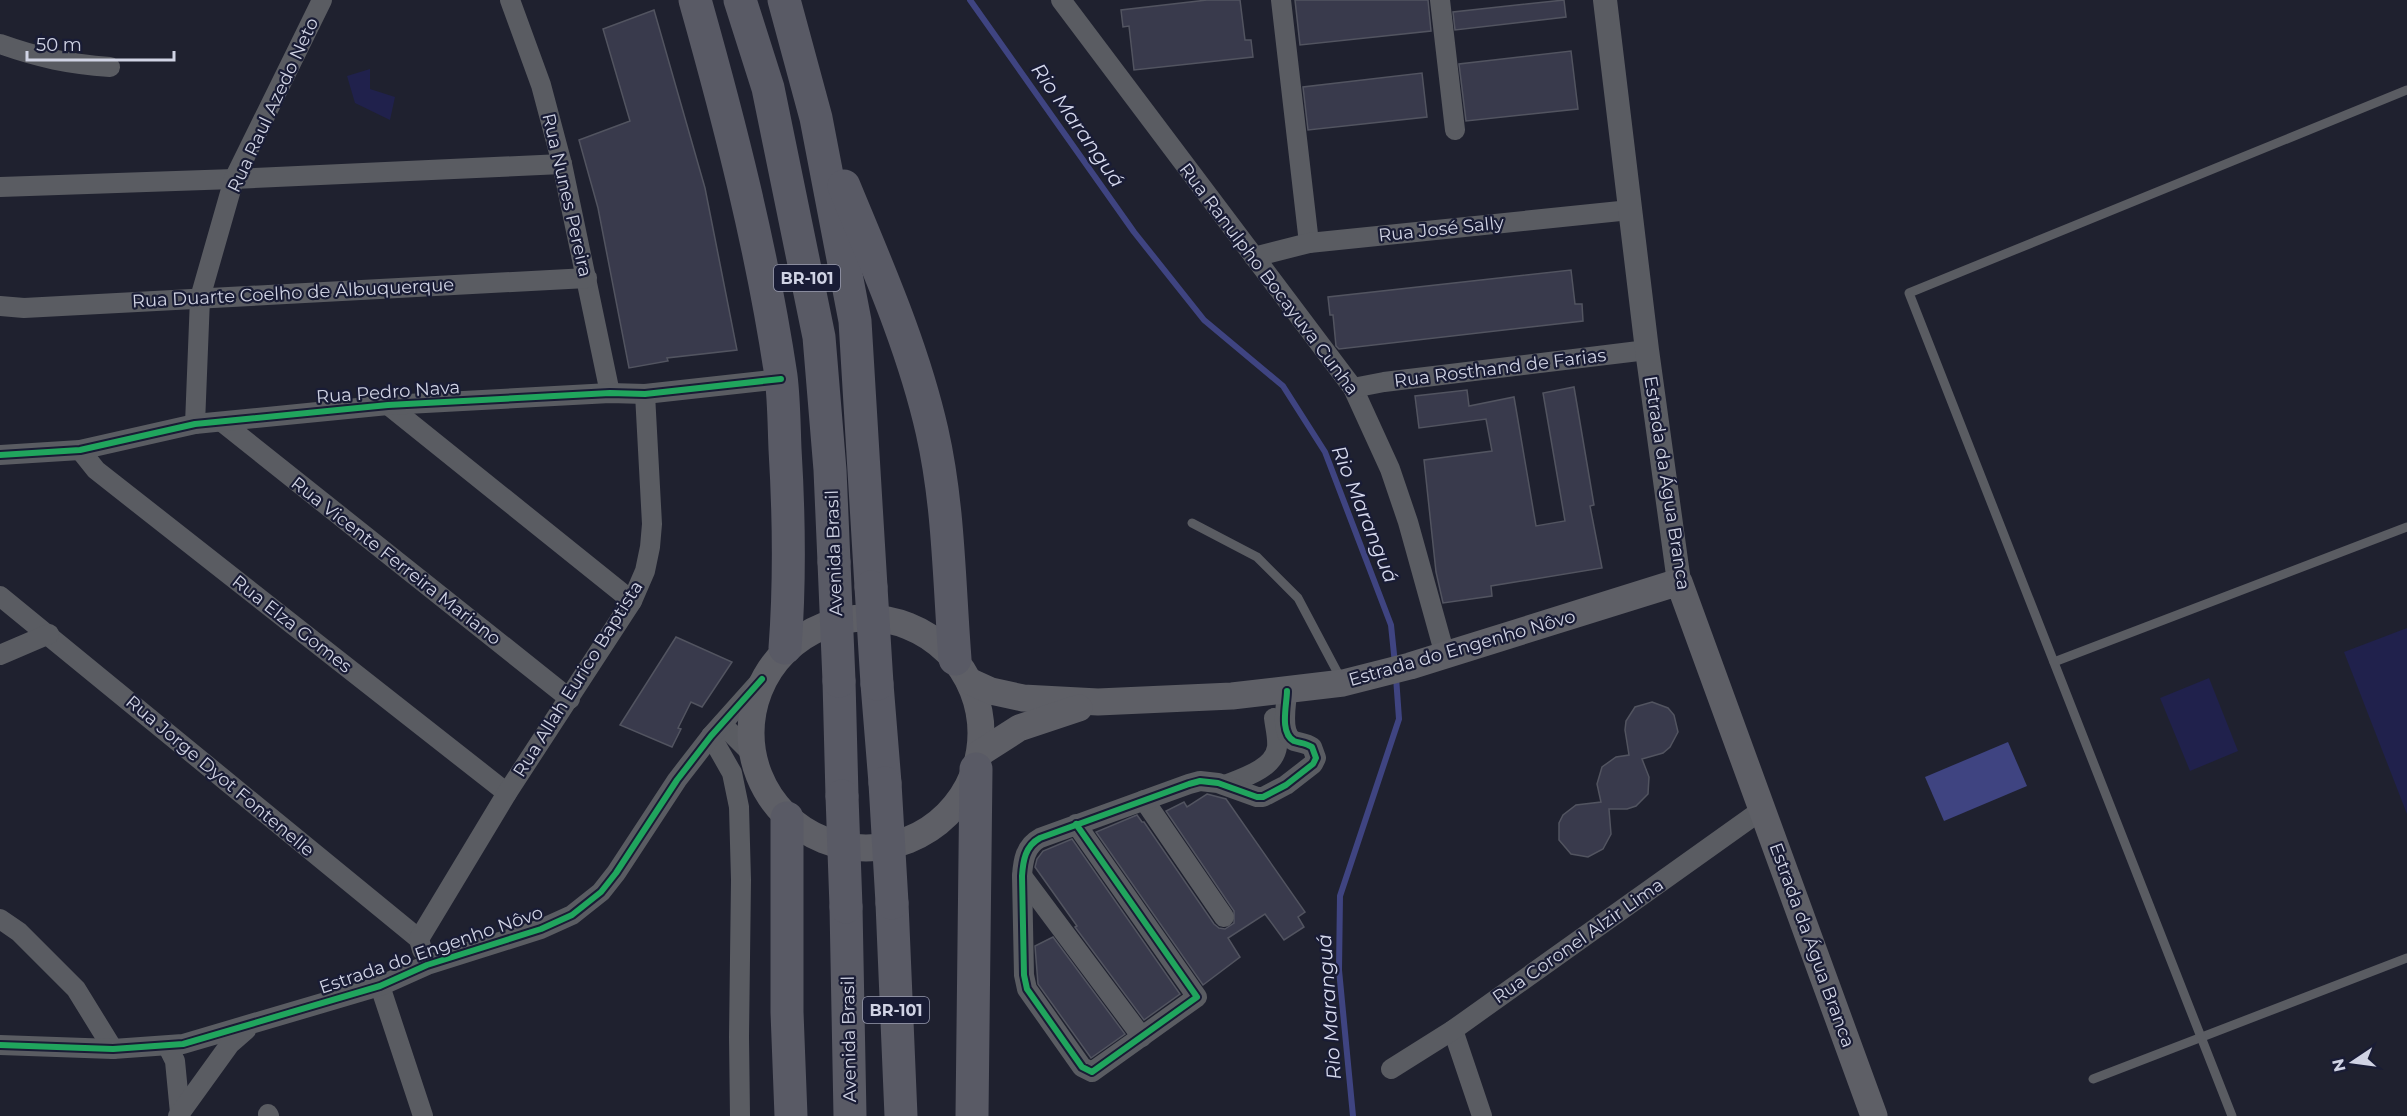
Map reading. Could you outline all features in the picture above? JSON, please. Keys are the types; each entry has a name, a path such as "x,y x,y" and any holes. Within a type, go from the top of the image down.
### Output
{"highway":[{"path":"695,0 734,140 766,293 781,379 787,483 788,614 785,648"},
{"name":"Avenida Brasil","path":"740,0 768,88 819,337 830,470 834,562 846,907 850,1116"},
{"name":"Avenida Brasil","path":"784,0 816,118 855,321 892,903 901,1116"},
{"path":"816,118 889,295 920,384 932,432 942,488 962,670"},
{"path":"972,1116 978,761"},
{"path":"787,818 787,1012 791,1116"}],"main road":[{"name":"Estrada do Engenho Nôvo","path":"962,670 991,692 1023,698 1098,702 1279,692 1343,683 1410,666 1679,582"},
{"name":"Estrada da Água Branca","path":"1679,582 1874,1116"},
{"path":"853,617 891,619 926,634 962,670 979,712 981,729 978,761 963,795 945,817 922,834 895,845 867,849 838,846 811,835 787,818 764,789 751,753 751,715 762,679 785,648 817,627 853,617"},
{"name":"Estrada do Engenho Nôvo","path":"978,761 1019,728 1098,702"}],"street":[{"name":"Rua Raul Azedo Neto","path":"195,424 200,298 234,179 322,0"},
{"name":"Rua Nunes Pereira","path":"510,0 541,84 562,164 610,393"},
{"name":"Rua Ranulpho Bocayuva Cunha","path":"1061,0 1353,388 1394,479 1445,655"},
{"path":"1281,0 1309,243"},
{"path":"1440,0 1455,130"},
{"name":"Estrada da Água Branca","path":"1605,0 1647,350 1679,582"},
{"path":"0,44 28,54 66,63 110,67"},
{"path":"0,187 562,164"},
{"name":"Rua José Sally","path":"1254,257 1309,243 1630,210"},
{"name":"Rua Duarte Coelho de Albuquerque","path":"0,306 24,308 587,278"},
{"name":"Rua Rosthand de Farias","path":"1353,388 1384,382 1647,350"},
{"name":"Rua Pedro Nava","path":"0,455 80,450 195,424 388,405 610,393 645,394 781,379"},
{"name":"Rua Allah Eurico Baptista","path":"418,939 507,793 632,601 645,571 652,524 645,394"},
{"path":"388,405 632,601"},
{"name":"Rua Vicente Ferreira Mariano","path":"222,422 570,699"},
{"name":"Rua Elza Gomes","path":"80,450 96,470 507,793"},
{"name":"Rua Jorge Dyot Fontenelle","path":"0,596 418,939"},
{"path":"0,655 49,634"},
{"name":"Estrada do Engenho Nôvo","path":"0,1046 113,1049 168,1047 225,1034 380,986 427,965 541,929 572,915 601,892 677,780 716,730 762,679"},
{"path":"1076,824 1197,996 1092,1072 1082,1066 1027,989 1024,975 1023,861 1035,840 1076,824 1200,781 1225,785 1263,797 1286,784 1313,764 1316,758 1312,747 1291,739 1288,735 1279,692"},
{"path":"1225,785 1252,774 1275,755 1279,692"},
{"path":"716,730 751,753"},
{"path":"716,730 732,773 739,807 740,1116"},
{"path":"1144,800 1224,917"},
{"name":"Rua Coronel Alzir Lima","path":"1391,1068 1453,1030 1763,809"},
{"path":"1022,876 1142,1037"},
{"path":"0,919 19,932 76,989 113,1049"},
{"path":"418,939 427,965"},
{"path":"380,986 423,1116"},
{"path":"179,1115 230,1044 253,1024"},
{"path":"1453,1030 1482,1116"},
{"path":"168,1047 175,1062 179,1115"}],"lane":[{"path":"2232,1116 1909,293 2407,90"},
{"path":"1192,523 1257,557 1298,598 1343,683"},
{"path":"2054,662 2407,528"},
{"path":"2093,1079 2407,958"}],"shaded area":[{"path":"370,69 370,89 395,97 390,120 355,103 347,76"},
{"path":"2407,628 2407,814 2344,652"},
{"path":"2209,678 2238,751 2190,771 2160,698"}],"water":[{"path":"2008,742 2027,786 1944,821 1925,777"}],"building":[{"path":"1207,0 1240,0 1245,40 1251,40 1253,57 1134,70 1129,26 1123,27 1121,10"},
{"path":"1295,0 1428,0 1431,31 1300,45"},
{"path":"1564,0 1566,17 1455,30 1453,12"},
{"path":"654,10 705,188 737,350 667,358 668,361 629,368 598,208 579,140 630,121 603,29"},
{"path":"1571,51 1578,109 1466,121 1459,64"},
{"path":"1422,73 1427,117 1308,130 1303,87"},
{"path":"1571,270 1575,304 1582,304 1583,321 1339,349 1336,346 1333,315 1330,315 1328,297"},
{"path":"1574,387 1594,505 1590,506 1602,568 1491,586 1492,596 1443,603 1436,572 1424,460 1492,451 1486,419 1419,428 1415,396 1467,390 1469,406 1514,397 1536,526 1565,521 1543,393"},
{"path":"676,637 732,662 702,707 691,702 678,728 681,729 672,747 620,725"},
{"path":"1652,702 1668,708 1674,715 1678,732 1670,747 1663,753 1642,759 1649,777 1648,794 1636,806 1627,809 1609,809 1611,834 1603,849 1588,857 1571,854 1559,840 1559,823 1563,815 1576,805 1601,802 1597,784 1602,767 1616,757 1629,755 1626,721 1635,707"},
{"path":"1207,794 1226,799 1305,912 1298,917 1304,927 1284,940 1265,914 1228,938 1240,957 1203,985 1096,832 1137,815 1214,924 1225,929 1234,923 1234,911 1166,811 1184,802 1187,807"},
{"path":"1072,839 1180,994 1144,1020 1075,927 1077,926 1035,867 1043,851"},
{"path":"1053,937 1125,1034 1091,1058 1038,984 1035,946"}],"waterway":[{"name":"Rio Maranguá","path":"970,0 1134,232 1204,320 1283,386 1325,452 1391,625 1395,664"},
{"name":"Rio Maranguá","path":"1353,1116 1339,970 1340,896 1399,719 1396,677"}],"cycle path":[{"path":"0,455 80,450 195,424 388,405 610,393 645,394 781,379"},
{"path":"0,1045 113,1049 183,1044 380,986 427,965 541,929 572,915 601,892 677,780 711,736 762,679"},
{"path":"1076,824 1197,997 1092,1072 1082,1067 1027,989 1024,975 1022,876 1024,859 1028,850 1040,838 1189,784 1200,781 1218,783 1257,797 1263,797 1286,785 1313,764 1316,758 1312,747 1289,737 1285,725 1287,691"}]}
